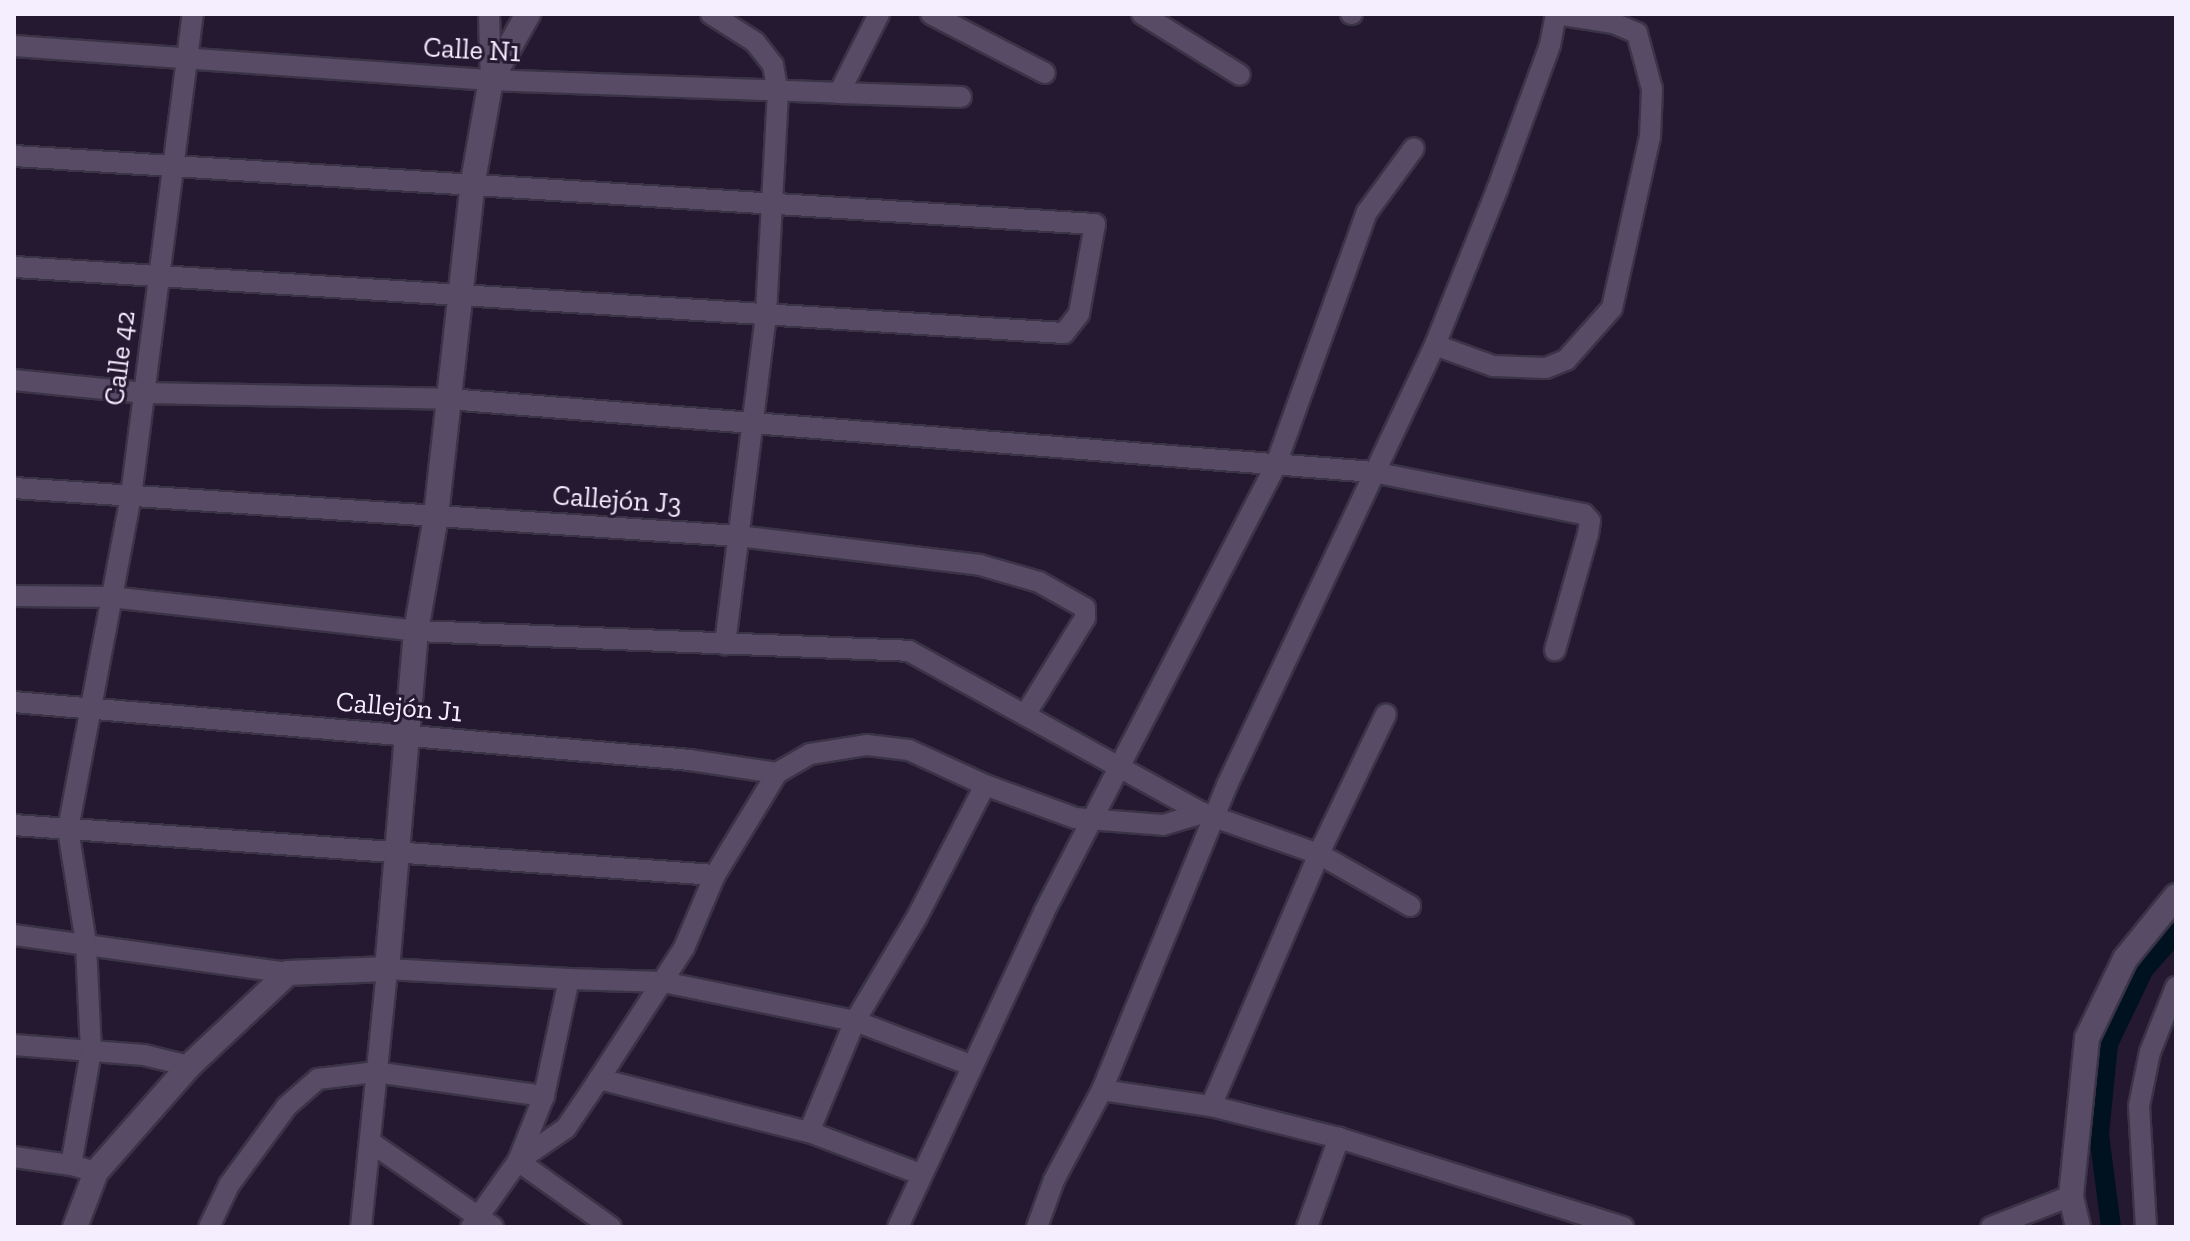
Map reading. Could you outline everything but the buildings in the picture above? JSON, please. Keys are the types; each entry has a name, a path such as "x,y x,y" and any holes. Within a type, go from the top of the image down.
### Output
{"street":[{"name":"Calle 42","path":"71,1165 91,1051 86,943 68,829 87,706 131,496 193,14"},
{"path":"361,1227 373,1144 375,1072 409,736 416,631 436,516 473,181 491,80 489,14"},
{"path":"491,80 528,14"},
{"path":"711,14 755,42 773,65 778,92 766,315 725,644"},
{"path":"839,93 879,14"},
{"path":"931,14 1045,73"},
{"path":"1142,14 1240,75"},
{"path":"1037,1227 1054,1180 1102,1090 1210,815 1435,345 1497,190 1550,45 1556,14 1613,23 1637,33 1652,89 1650,137 1612,308 1566,360 1546,368 1493,366 1435,345"},
{"name":"Calle N1","path":"14,46 491,80 961,97"},
{"path":"898,1227 971,1065 1095,820 1120,764 1275,467 1367,212 1414,148"},
{"path":"14,156 473,181 1095,224 1079,314 1064,333 159,280 14,267"},
{"path":"14,380 144,393 448,399 752,427 1373,472 1584,514 1590,521 1588,534 1555,650"},
{"name":"Callejón J3","path":"14,488 738,536 980,565 1076,599 1085,608 1085,618 1027,712"},
{"path":"14,596 110,597 416,631 909,651 1027,712 1210,815 1319,854 1410,906"},
{"name":"Callejón J1","path":"14,702 87,706 777,773"},
{"path":"1211,1106 1319,854 1386,714"},
{"path":"518,1161 566,1128 663,982 715,875 777,773 810,754 867,745 909,750 985,785 1095,820 1163,825 1210,815"},
{"path":"809,1132 855,1021 917,917 985,785"},
{"path":"14,825 715,875"},
{"path":"2078,1227 2071,1196 2087,1038 2125,959 2176,896"},
{"path":"14,935 288,973 387,969 663,982 855,1021 971,1065"},
{"path":"75,1227 96,1172 189,1066 288,973"},
{"path":"373,1144 481,1224 518,1161 544,1096 569,979"},
{"path":"2146,1227 2139,1106 2150,1052 2176,987"},
{"path":"14,1045 91,1051 189,1066"},
{"path":"209,1227 229,1185 301,1090 318,1079 375,1072 544,1096"},
{"path":"599,1079 809,1132 920,1174"},
{"path":"1102,1090 1211,1106 1339,1138 1623,1227"},
{"path":"1307,1227 1339,1138"},
{"path":"14,1157 96,1172"},
{"path":"518,1161 611,1227"},
{"path":"1991,1227 2071,1196"}],"waterway":[{"path":"2111,1227 2099,1134 2108,1044 2144,969 2176,933"}]}
